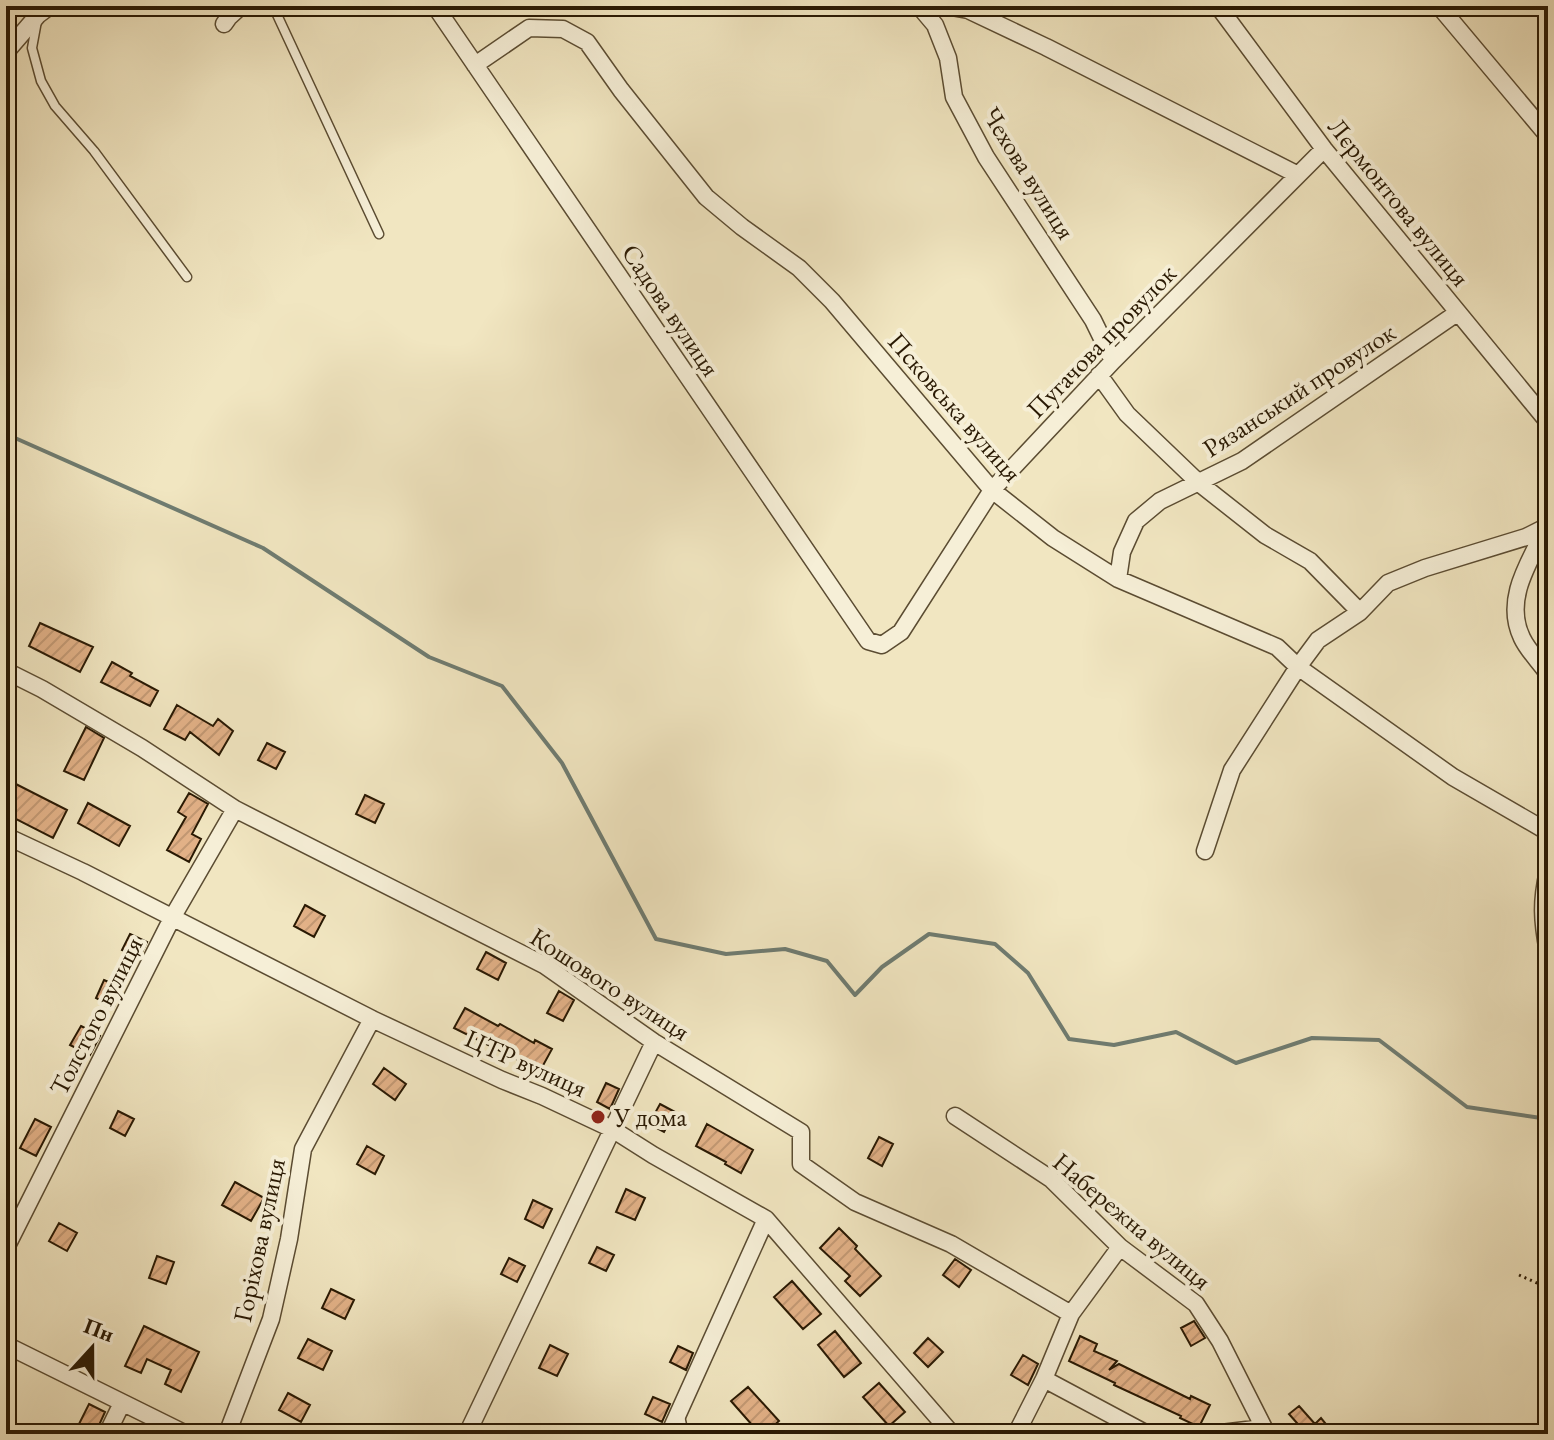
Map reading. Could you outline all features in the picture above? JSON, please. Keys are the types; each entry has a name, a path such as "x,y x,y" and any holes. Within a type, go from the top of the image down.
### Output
{"street":[{"path":"224,24 241,6"},
{"name":"Садова вулиця","path":"435,6 868,641"},
{"name":"Чехова вулиця","path":"919,6 935,25 948,58 954,97 986,157 1093,320 1113,361"},
{"path":"946,6 968,10 1046,47 1298,175"},
{"name":"Лєрмонтова вулиця","path":"1218,6 1324,149 1548,422"},
{"path":"1439,6 1548,136"},
{"path":"6,52 44,11"},
{"name":"Псковська вулиця","path":"475,65 529,28 563,29 587,42 706,197 799,268 832,301 992,490 1053,538 1118,579 1277,647 1298,667 1453,777 1548,832"},
{"name":"Пугачова провулок","path":"868,641 882,645 901,632 992,490 1099,375 1324,149"},
{"name":"Рязанський провулок","path":"1118,579 1122,552 1136,521 1160,501 1242,461 1457,313"},
{"path":"1099,375 1127,414 1199,483 1265,535 1310,561 1360,612"},
{"path":"1205,851 1232,770 1318,640 1360,612 1388,583 1425,568 1526,537 1548,526"},
{"path":"1548,526 1520,581 1514,612 1522,638 1548,674"},
{"name":"Кошового вулиця","path":"6,671 142,748 235,809 544,965 654,1042 801,1132 801,1164 855,1202 951,1244 1071,1314"},
{"name":"Толстого вулиця","path":"6,1248 172,918 235,809"},
{"name":"ЦТР вулиця","path":"6,836 372,1019 612,1129 766,1219 952,1434"},
{"path":"1548,871 1542,896 1548,952"},
{"name":"Горіхова вулиця","path":"227,1434 271,1319 289,1239 303,1149 372,1019"},
{"path":"467,1434 654,1042"},
{"name":"Набережна вулиця","path":"955,1116 1051,1179 1120,1247 1196,1304 1220,1341 1265,1431"},
{"path":"669,1434 766,1219"},
{"path":"1016,1434 1044,1379 1071,1314 1120,1247"},
{"path":"6,1345 186,1434"},
{"path":"1044,1379 1147,1434"},
{"path":"107,1434 122,1403"},
{"path":"1213,1434 1265,1431"}],"lane":[{"path":"273,6 379,234"},
{"path":"44,11 32,48 41,81 55,106 94,151 187,277"},
{"path":"679,1412 684,1434"}],"path":[{"path":"1519,1275 1548,1288"}],"building":[{"path":"40,623 93,647 80,672 29,646"},
{"path":"112,662 158,691 150,706 101,682"},
{"path":"177,705 213,726 218,719 233,731 219,755 190,732 185,740 164,729"},
{"path":"86,727 104,738 84,780 64,771"},
{"path":"267,743 285,752 276,769 258,760"},
{"path":"6,779 67,810 53,838 6,814"},
{"path":"189,793 208,804 192,834 201,839 189,862 167,850 186,817 178,812"},
{"path":"365,795 384,804 375,823 356,814"},
{"path":"88,803 130,826 119,846 78,823"},
{"path":"305,905 325,916 314,937 294,926"},
{"path":"130,934 147,942 139,958 122,950"},
{"path":"486,952 506,963 498,980 477,969"},
{"path":"104,980 122,988 114,1007 96,998"},
{"path":"559,991 574,1000 563,1021 547,1013"},
{"path":"465,1008 552,1049 540,1071 454,1028"},
{"path":"81,1026 100,1036 90,1055 70,1045"},
{"path":"384,1068 406,1084 395,1100 373,1084"},
{"path":"606,1083 619,1089 610,1109 597,1102"},
{"path":"660,1104 675,1112 664,1132 649,1124"},
{"path":"118,1111 134,1119 125,1136 110,1128"},
{"path":"35,1119 51,1127 36,1156 20,1148"},
{"path":"707,1124 753,1150 741,1173 696,1146"},
{"path":"879,1137 893,1144 882,1166 868,1158"},
{"path":"367,1146 384,1156 375,1174 357,1164"},
{"path":"235,1182 264,1198 251,1221 222,1205"},
{"path":"626,1189 645,1198 635,1220 616,1212"},
{"path":"533,1200 552,1209 543,1228 525,1219"},
{"path":"59,1223 77,1233 67,1251 49,1241"},
{"path":"839,1228 881,1276 860,1296 845,1281 850,1276 820,1248"},
{"path":"597,1247 614,1255 606,1271 589,1263"},
{"path":"157,1256 174,1262 166,1284 149,1278"},
{"path":"509,1258 525,1266 517,1282 501,1274"},
{"path":"955,1259 971,1270 959,1287 943,1275"},
{"path":"792,1281 821,1314 803,1329 774,1297"},
{"path":"331,1289 354,1300 345,1319 322,1308"},
{"path":"1194,1321 1205,1338 1191,1346 1181,1328"},
{"path":"144,1326 199,1352 181,1392 165,1384 171,1370 147,1359 141,1373 125,1366"},
{"path":"835,1331 861,1363 844,1377 818,1345"},
{"path":"1080,1336 1097,1344 1094,1351 1117,1361 1109,1370 1119,1364 1190,1399 1191,1396 1210,1405 1199,1427 1069,1361"},
{"path":"928,1338 943,1352 928,1367 914,1353"},
{"path":"308,1339 332,1351 323,1370 298,1358"},
{"path":"550,1345 568,1354 557,1376 539,1368"},
{"path":"678,1346 693,1353 686,1370 670,1362"},
{"path":"1023,1355 1038,1364 1028,1385 1011,1375"},
{"path":"879,1383 905,1412 889,1426 863,1397"},
{"path":"748,1387 779,1421 764,1434 760,1434 731,1401"},
{"path":"288,1393 310,1405 301,1422 279,1410"},
{"path":"653,1397 670,1404 662,1422 645,1414"},
{"path":"89,1404 105,1412 95,1434 77,1428"},
{"path":"1299,1406 1315,1424 1321,1418 1334,1434 1302,1434 1305,1432 1289,1414"}],"waterway":[{"path":"6,434 263,548 429,657 502,686 562,763 656,939 726,954 785,949 827,961 855,995 882,967 929,934 995,944 1028,973 1069,1039 1114,1045 1176,1032 1236,1063 1312,1038 1379,1040 1467,1107 1548,1119"}],"place":[{"name":"У дома","path":"598,1117"}]}
